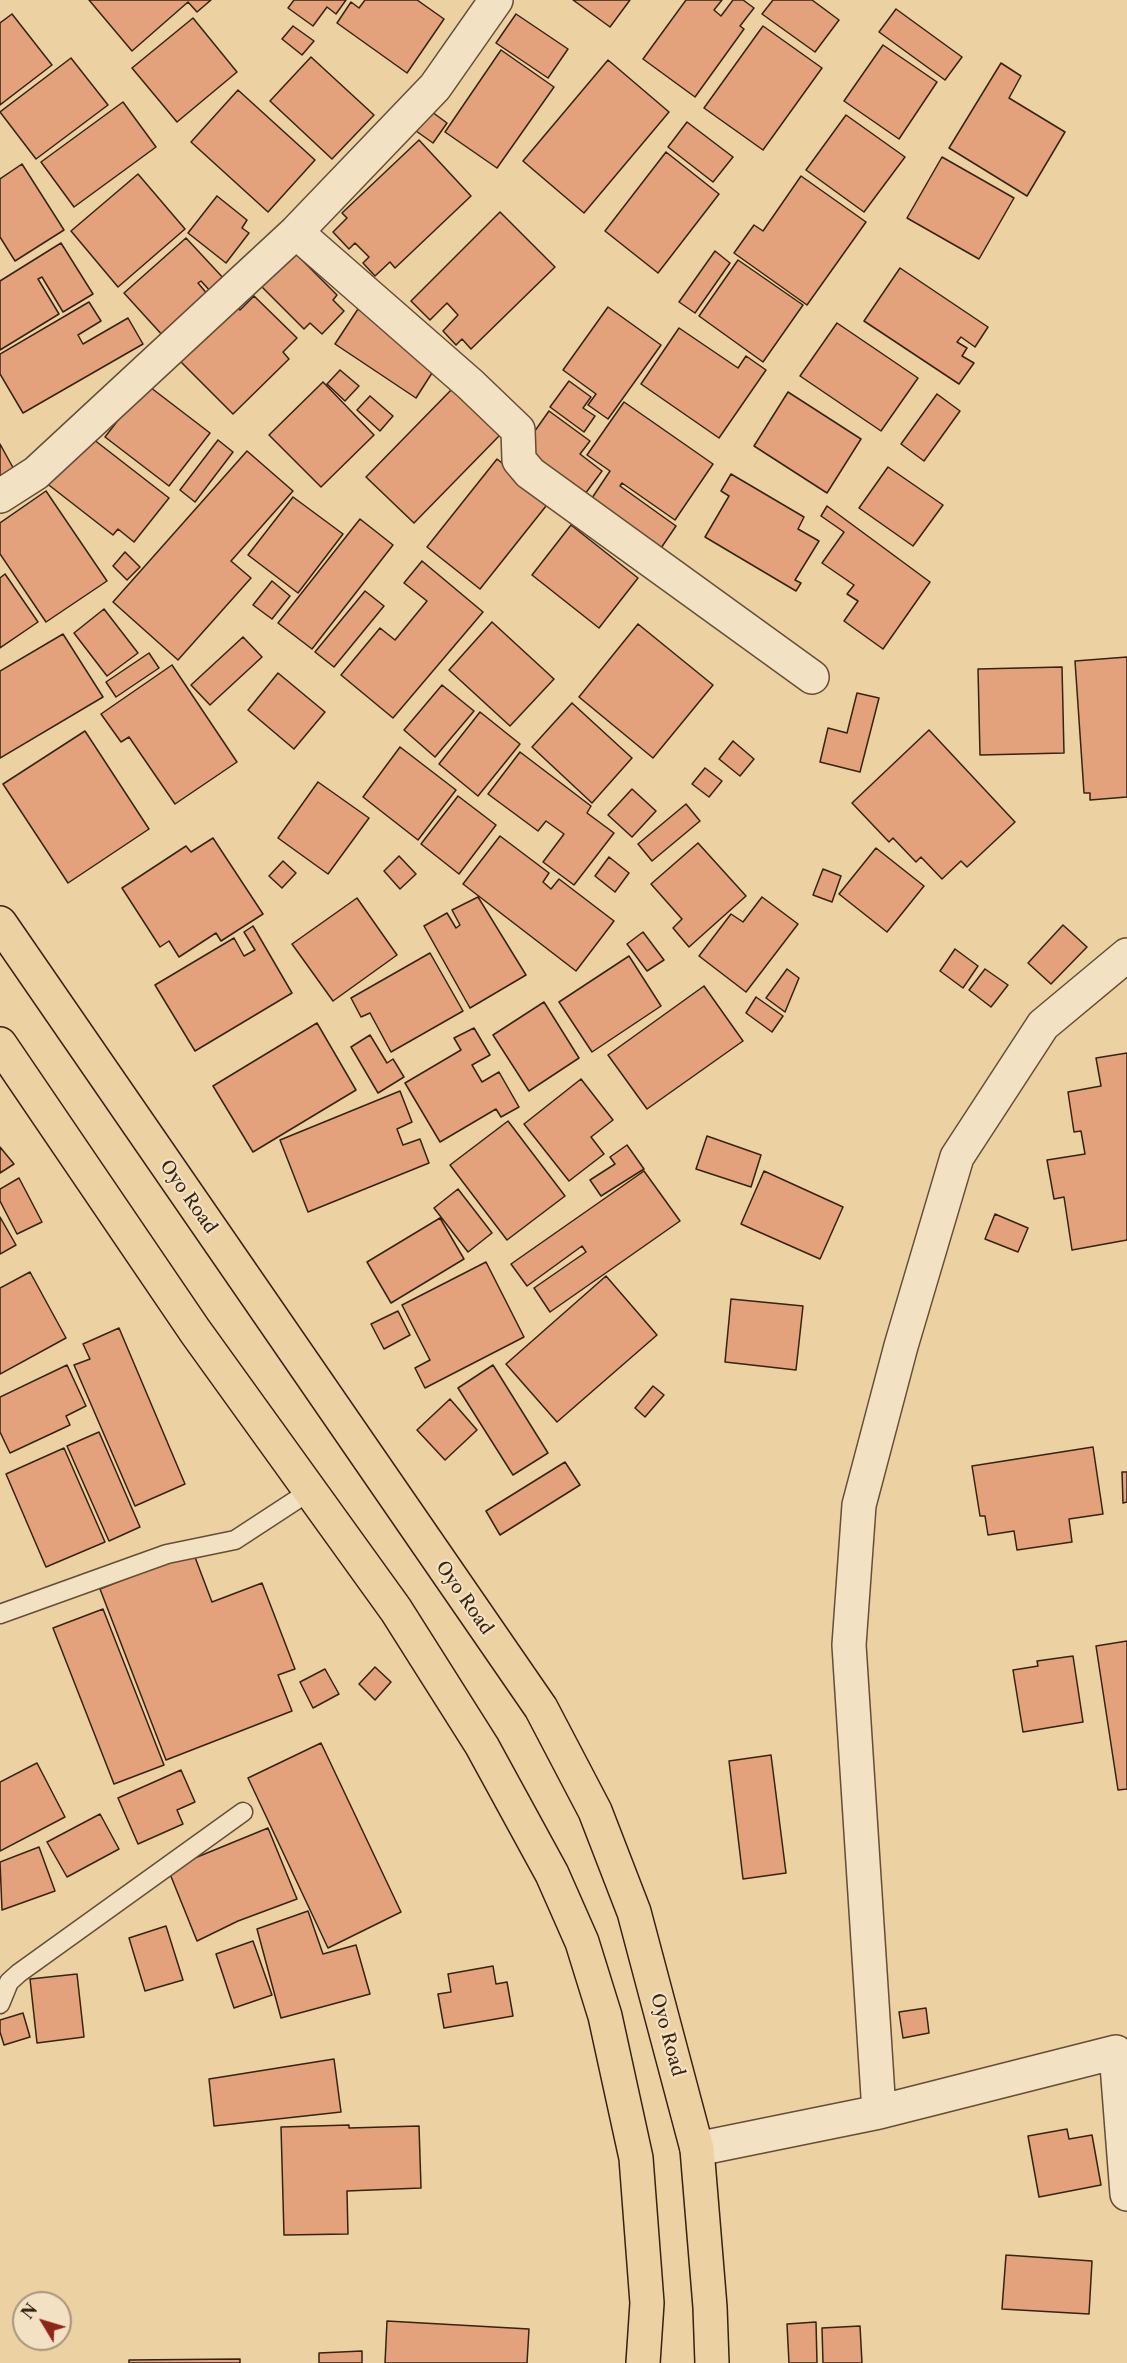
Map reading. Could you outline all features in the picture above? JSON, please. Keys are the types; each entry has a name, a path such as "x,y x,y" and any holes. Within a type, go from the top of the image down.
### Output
{"main road":[{"name":"Oyo Road","path":"0,923 541,1708 595,1811 634,1912 698,2149 711,2307 712,2363"},
{"path":"0,1044 195,1331 396,1610 482,1746 552,1874 582,1942 605,2016 636,2158 647,2303 643,2363"}],"street":[{"path":"0,496 36,473 297,232 435,87 496,0"},
{"path":"297,232 462,376 518,430 519,460 530,473 812,678"},
{"path":"879,2112 849,1645 859,1505 901,1346 957,1157 1043,1025 1127,955"},
{"path":"698,2149 879,2112 1122,2051 1127,2194"}],"lane":[{"path":"0,1614 166,1554 234,1540 310,1491"},
{"path":"0,2004 9,1982 18,1973 243,1812"}],"building":[{"path":"89,0 211,0 197,12 188,2 132,51"},
{"path":"294,0 346,0 336,14 327,7 313,26 288,8"},
{"path":"365,0 417,0 444,19 407,73 337,23 351,2 359,8"},
{"path":"573,0 630,0 610,27"},
{"path":"686,0 722,0 714,10 721,16 733,0 743,0 754,8 740,26 744,29 695,97 643,59"},
{"path":"773,0 812,0 839,20 815,52 762,14"},
{"path":"896,9 962,57 945,80 879,32"},
{"path":"12,14 52,65 0,105 0,23"},
{"path":"516,14 568,49 548,78 496,43"},
{"path":"193,18 237,72 177,122 132,68"},
{"path":"293,26 314,41 302,55 282,39"},
{"path":"763,26 822,68 763,150 704,108"},
{"path":"883,45 937,82 899,139 844,101"},
{"path":"501,50 554,87 497,168 445,132"},
{"path":"311,57 374,115 332,159 270,101"},
{"path":"71,58 108,105 36,159 0,112"},
{"path":"608,60 669,112 584,213 523,161"},
{"path":"1001,63 1021,76 1009,98 1065,132 1027,196 949,148"},
{"path":"238,90 315,160 268,212 191,142"},
{"path":"123,102 156,147 74,207 41,162"},
{"path":"424,106 447,123 433,143 409,126"},
{"path":"846,115 905,157 864,212 806,170"},
{"path":"687,122 733,157 713,182 668,147"},
{"path":"419,140 471,196 395,268 390,262 375,276 363,263 369,257 355,243 349,249 333,232 347,218 342,213"},
{"path":"666,152 719,194 658,273 605,231"},
{"path":"942,157 1014,198 979,259 907,218"},
{"path":"22,164 64,230 15,261 0,237 0,179"},
{"path":"138,174 185,229 118,287 71,231"},
{"path":"801,176 866,222 807,305 734,253 754,225 763,231"},
{"path":"217,196 247,220 242,228 249,233 226,263 188,233"},
{"path":"500,212 555,267 471,349 462,339 456,345 443,331 458,315 447,303 430,320 411,301"},
{"path":"186,238 226,281 212,293 201,281 198,283 209,296 164,337 124,293"},
{"path":"61,243 93,294 63,312 42,277 38,279 59,314 0,350 0,281"},
{"path":"288,246 337,295 333,300 344,311 322,334 310,323 304,329 255,280"},
{"path":"715,251 730,263 695,313 679,302"},
{"path":"738,260 803,305 763,362 699,316"},
{"path":"900,268 988,327 975,347 961,337 957,342 967,348 962,356 974,363 959,384 864,321"},
{"path":"254,296 297,338 283,352 289,359 233,414 171,352 234,304 240,310"},
{"path":"89,302 101,321 78,335 83,344 128,318 143,344 23,413 0,374 0,354"},
{"path":"608,307 661,345 608,419 588,405 596,394 563,370"},
{"path":"358,309 439,362 416,398 335,344"},
{"path":"837,323 918,378 881,431 800,376"},
{"path":"679,328 738,368 746,356 766,370 719,438 641,384"},
{"path":"340,370 359,386 345,401 327,384"},
{"path":"569,381 591,397 583,408 595,416 584,432 550,407"},
{"path":"323,382 374,435 321,487 269,435"},
{"path":"146,384 210,433 169,486 105,437"},
{"path":"454,387 501,434 414,523 366,477"},
{"path":"788,392 861,439 827,493 754,446"},
{"path":"937,394 960,411 924,461 901,444"},
{"path":"370,396 393,416 380,431 357,410"},
{"path":"624,402 713,464 675,520 622,483 620,486 676,526 659,551 592,498 610,471 587,455"},
{"path":"549,411 590,441 580,454 602,471 585,494 529,453 527,442"},
{"path":"84,432 169,498 134,542 118,529 113,535 45,482"},
{"path":"218,440 233,452 195,502 180,490"},
{"path":"0,444 16,473 0,483"},
{"path":"247,451 293,491 231,561 251,578 178,660 113,602"},
{"path":"497,459 550,501 480,589 427,547"},
{"path":"888,467 943,505 913,546 859,508"},
{"path":"731,474 804,517 798,529 819,541 795,580 801,583 796,591 705,537 729,496 721,491"},
{"path":"46,491 107,581 46,622 0,554 0,523"},
{"path":"293,497 343,534 298,593 248,555"},
{"path":"827,506 930,582 883,649 844,621 858,601 847,594 854,585 822,563 844,532 821,516"},
{"path":"360,519 393,545 312,649 278,623"},
{"path":"571,525 638,578 599,628 532,575"},
{"path":"125,552 140,567 127,580 113,566"},
{"path":"422,561 483,612 393,718 341,675 380,628 395,640 427,601 404,583"},
{"path":"5,574 38,622 0,648 0,578"},
{"path":"272,581 290,596 272,619 253,605"},
{"path":"365,591 384,606 334,667 315,652"},
{"path":"104,609 138,653 107,676 74,633"},
{"path":"492,622 554,679 510,726 449,670"},
{"path":"638,624 713,685 653,758 579,697"},
{"path":"63,634 103,697 0,758 0,671"},
{"path":"243,637 262,657 210,705 191,685"},
{"path":"149,653 159,668 116,697 106,682"},
{"path":"1127,657 1127,797 1090,800 1090,793 1084,793 1075,661"},
{"path":"172,665 237,762 175,804 129,737 121,742 101,714"},
{"path":"1062,667 1064,753 980,755 978,669"},
{"path":"278,673 325,712 294,749 248,710"},
{"path":"442,685 474,711 435,757 404,730"},
{"path":"857,693 879,698 860,772 820,762 828,728 847,733"},
{"path":"572,703 632,758 592,803 532,747"},
{"path":"480,712 520,744 478,796 439,764"},
{"path":"929,730 1015,822 967,867 961,861 942,879 921,857 916,862 893,838 889,842 852,803"},
{"path":"85,731 149,829 68,883 3,784"},
{"path":"733,741 754,759 740,776 719,759"},
{"path":"400,747 456,790 418,840 363,797"},
{"path":"520,752 591,806 587,813 614,833 574,885 543,862 564,834 546,821 538,831 488,794"},
{"path":"705,768 722,781 709,797 692,784"},
{"path":"318,782 369,818 328,874 278,838"},
{"path":"632,789 656,811 632,837 608,815"},
{"path":"458,796 496,825 459,874 421,844"},
{"path":"686,804 700,821 652,861 638,844"},
{"path":"500,836 549,873 543,882 551,889 559,879 614,921 576,971 463,884"},
{"path":"213,838 263,914 221,941 216,933 179,957 169,941 160,947 122,888 186,846 191,852"},
{"path":"698,843 746,896 689,947 673,928 682,919 651,884"},
{"path":"876,848 924,886 887,932 839,894"},
{"path":"399,856 416,874 400,889 384,871"},
{"path":"609,857 629,873 615,892 595,876"},
{"path":"283,861 296,873 282,888 269,876"},
{"path":"823,869 841,876 832,902 813,895"},
{"path":"478,897 526,975 470,1008 424,926 447,913 456,928 460,925 452,910"},
{"path":"762,897 798,924 746,992 699,956 731,914 743,922"},
{"path":"357,898 397,955 333,1001 292,944"},
{"path":"1063,925 1087,947 1051,984 1028,963"},
{"path":"253,926 292,993 195,1051 155,985 234,938 244,956 255,950 244,932"},
{"path":"643,932 664,960 647,971 627,944"},
{"path":"955,949 978,966 963,988 940,971"},
{"path":"430,953 463,1011 391,1052 370,1013 361,1017 351,998"},
{"path":"629,956 661,1006 592,1052 559,1002"},
{"path":"787,969 799,978 785,1012 766,998"},
{"path":"985,969 1008,985 991,1007 969,990"},
{"path":"704,986 743,1041 647,1109 608,1055"},
{"path":"756,997 783,1016 772,1032 746,1013"},
{"path":"544,1002 579,1058 529,1091 493,1035"},
{"path":"317,1023 356,1090 253,1152 213,1086"},
{"path":"474,1028 490,1055 472,1065 482,1082 499,1072 519,1107 501,1117 496,1109 440,1142 405,1083 461,1050 454,1038"},
{"path":"370,1035 387,1063 393,1059 404,1077 378,1093 351,1047"},
{"path":"1127,1053 1127,1240 1072,1250 1064,1197 1054,1199 1047,1160 1085,1154 1081,1131 1074,1132 1068,1092 1101,1086 1096,1058"},
{"path":"581,1079 613,1120 591,1137 604,1154 569,1181 524,1124"},
{"path":"400,1091 412,1122 397,1129 403,1145 420,1139 429,1163 308,1212 280,1140"},
{"path":"508,1121 565,1196 507,1240 450,1165"},
{"path":"707,1136 761,1155 751,1187 696,1169"},
{"path":"627,1145 644,1169 601,1196 590,1180 615,1164 610,1157"},
{"path":"0,1147 14,1164 0,1173"},
{"path":"644,1171 680,1221 550,1312 534,1288 586,1252 582,1246 527,1286 511,1264"},
{"path":"764,1171 843,1207 820,1259 741,1224"},
{"path":"19,1178 42,1222 17,1234 0,1201 0,1189"},
{"path":"458,1189 492,1233 468,1252 434,1208"},
{"path":"995,1214 1028,1228 1018,1252 985,1239"},
{"path":"0,1217 16,1245 0,1254"},
{"path":"440,1218 464,1259 391,1303 367,1262"},
{"path":"486,1262 524,1337 425,1388 415,1368 430,1360 402,1305"},
{"path":"30,1272 66,1338 0,1374 0,1288"},
{"path":"606,1276 657,1335 557,1422 506,1364"},
{"path":"731,1299 803,1306 796,1370 725,1362"},
{"path":"398,1311 410,1335 384,1349 371,1324"},
{"path":"119,1328 185,1484 135,1506 74,1365 90,1359 83,1344"},
{"path":"67,1365 86,1406 66,1416 70,1425 10,1453 0,1432 0,1397"},
{"path":"493,1365 548,1453 513,1475 458,1388"},
{"path":"653,1386 664,1395 645,1417 635,1408"},
{"path":"450,1399 477,1430 445,1460 417,1430"},
{"path":"99,1432 140,1527 109,1541 67,1446"},
{"path":"1093,1447 1103,1514 1069,1519 1072,1542 1017,1550 1014,1531 988,1535 985,1516 980,1516 972,1466"},
{"path":"64,1448 105,1542 46,1567 6,1474"},
{"path":"565,1462 580,1485 500,1535 486,1511"},
{"path":"1122,1472 1127,1472 1127,1502 1123,1503"},
{"path":"193,1552 212,1602 262,1583 295,1669 278,1675 292,1711 166,1760 100,1589"},
{"path":"103,1609 164,1765 114,1784 53,1628"},
{"path":"1127,1641 1127,1789 1118,1790 1096,1646"},
{"path":"1073,1656 1083,1722 1023,1732 1013,1670 1038,1666 1037,1661"},
{"path":"375,1667 391,1682 375,1700 359,1684"},
{"path":"325,1669 339,1694 313,1708 300,1682"},
{"path":"321,1743 401,1912 328,1948 248,1778"},
{"path":"771,1755 786,1873 743,1879 729,1761"},
{"path":"37,1763 65,1817 0,1851 0,1782"},
{"path":"181,1770 195,1802 177,1810 183,1824 138,1844 118,1798"},
{"path":"100,1814 119,1849 67,1877 47,1842"},
{"path":"268,1828 297,1899 238,1921 197,1941 168,1869"},
{"path":"39,1847 55,1891 2,1910 0,1862"},
{"path":"308,1911 323,1954 356,1945 370,1994 281,2018 257,1929"},
{"path":"166,1926 183,1980 145,1991 129,1938"},
{"path":"253,1941 272,1995 234,2008 216,1954"},
{"path":"493,1966 496,1984 507,1982 513,2016 444,2028 438,1994 451,1992 448,1974"},
{"path":"77,1974 84,2037 37,2043 30,1979"},
{"path":"926,2008 929,2033 903,2038 899,2012"},
{"path":"23,2013 30,2037 4,2045 0,2032 0,2020"},
{"path":"334,2059 341,2112 214,2126 209,2079"},
{"path":"349,2125 349,2128 419,2126 421,2188 347,2191 348,2234 284,2235 281,2127"},
{"path":"1067,2129 1069,2139 1092,2135 1101,2185 1039,2197 1028,2136"},
{"path":"1006,2255 1092,2261 1089,2314 1002,2309"},
{"path":"387,2321 529,2329 527,2363 385,2363"},
{"path":"816,2322 817,2363 789,2363 787,2324"},
{"path":"860,2326 862,2363 823,2363 822,2328"},
{"path":"362,2351 362,2363 319,2363 319,2353"},
{"path":"240,2359 240,2363 129,2363 129,2360"}]}
